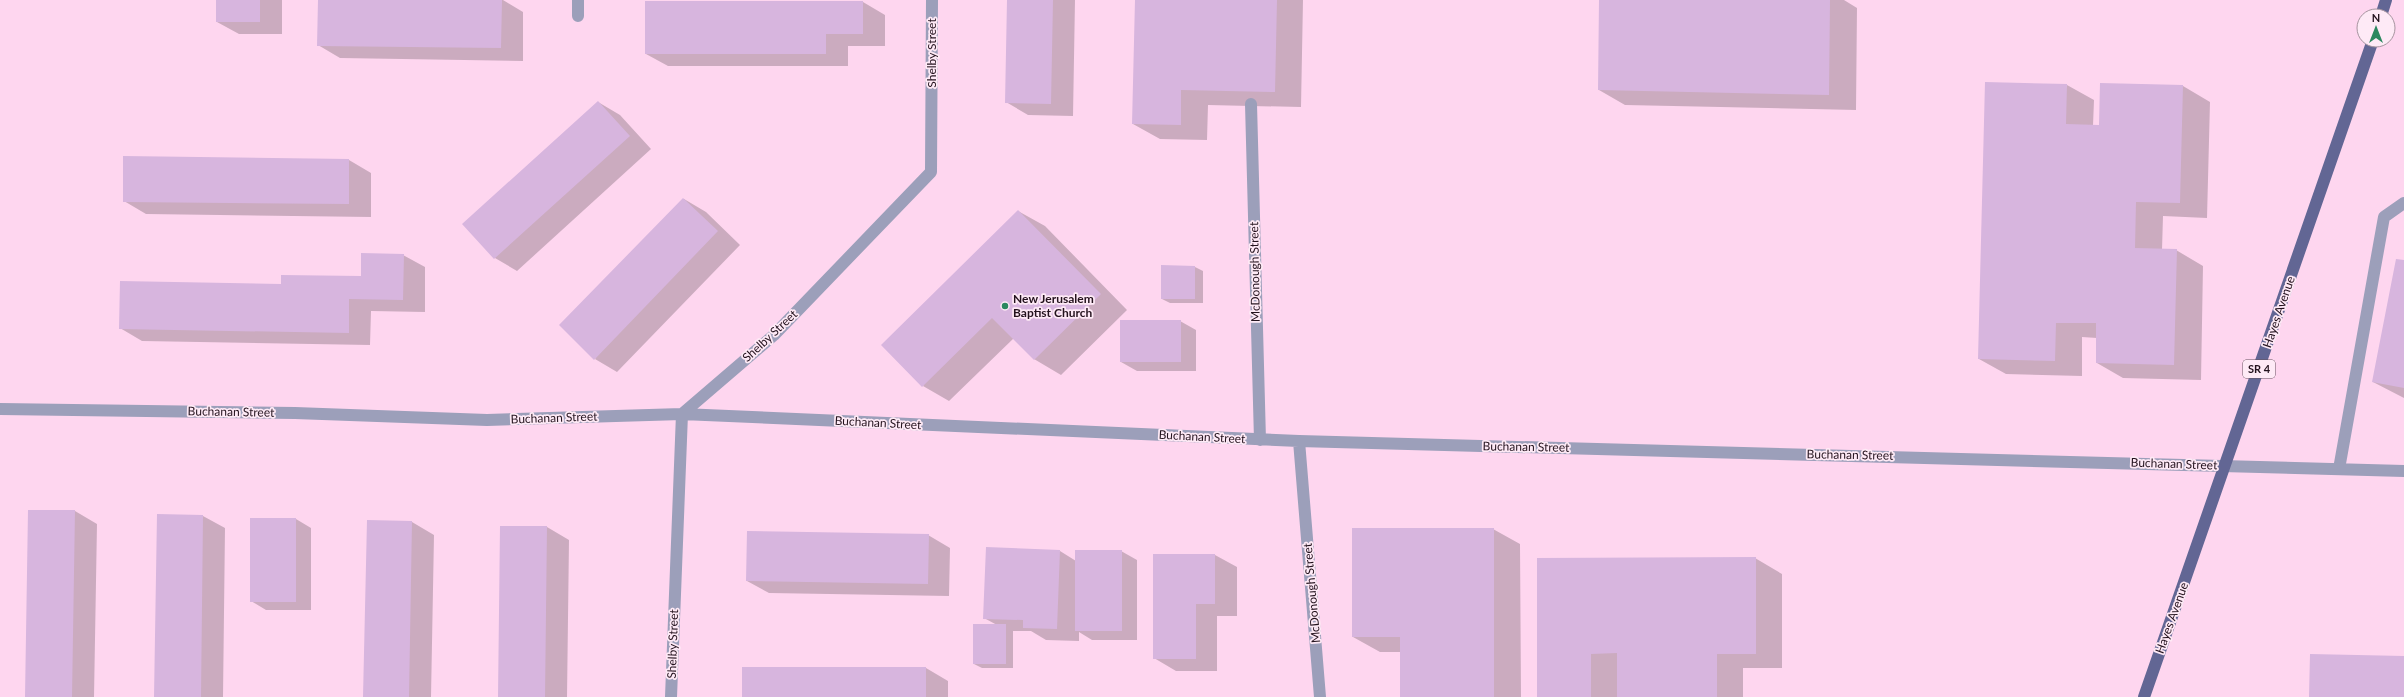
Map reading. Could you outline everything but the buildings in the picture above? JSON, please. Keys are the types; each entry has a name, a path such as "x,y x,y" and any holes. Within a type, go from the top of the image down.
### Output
{"main road":[{"name":"Hayes Avenue","path":"2144,697 2226,465 2369,48"}],"street":[{"path":"578,0 578,16"},
{"name":"Shelby Street","path":"671,697 682,414 774,335 931,172 932,0"},
{"name":"McDonough Street","path":"1251,104 1260,440"},
{"path":"2340,469 2384,217 2404,203"},
{"name":"Buchanan Street","path":"0,409 295,413 487,420 682,414 1260,440 2404,471"},
{"name":"McDonough Street","path":"1299,441 1320,697"}],"place":[{"name":"New Jerusalem Baptist Church","path":"1005,306"}]}
